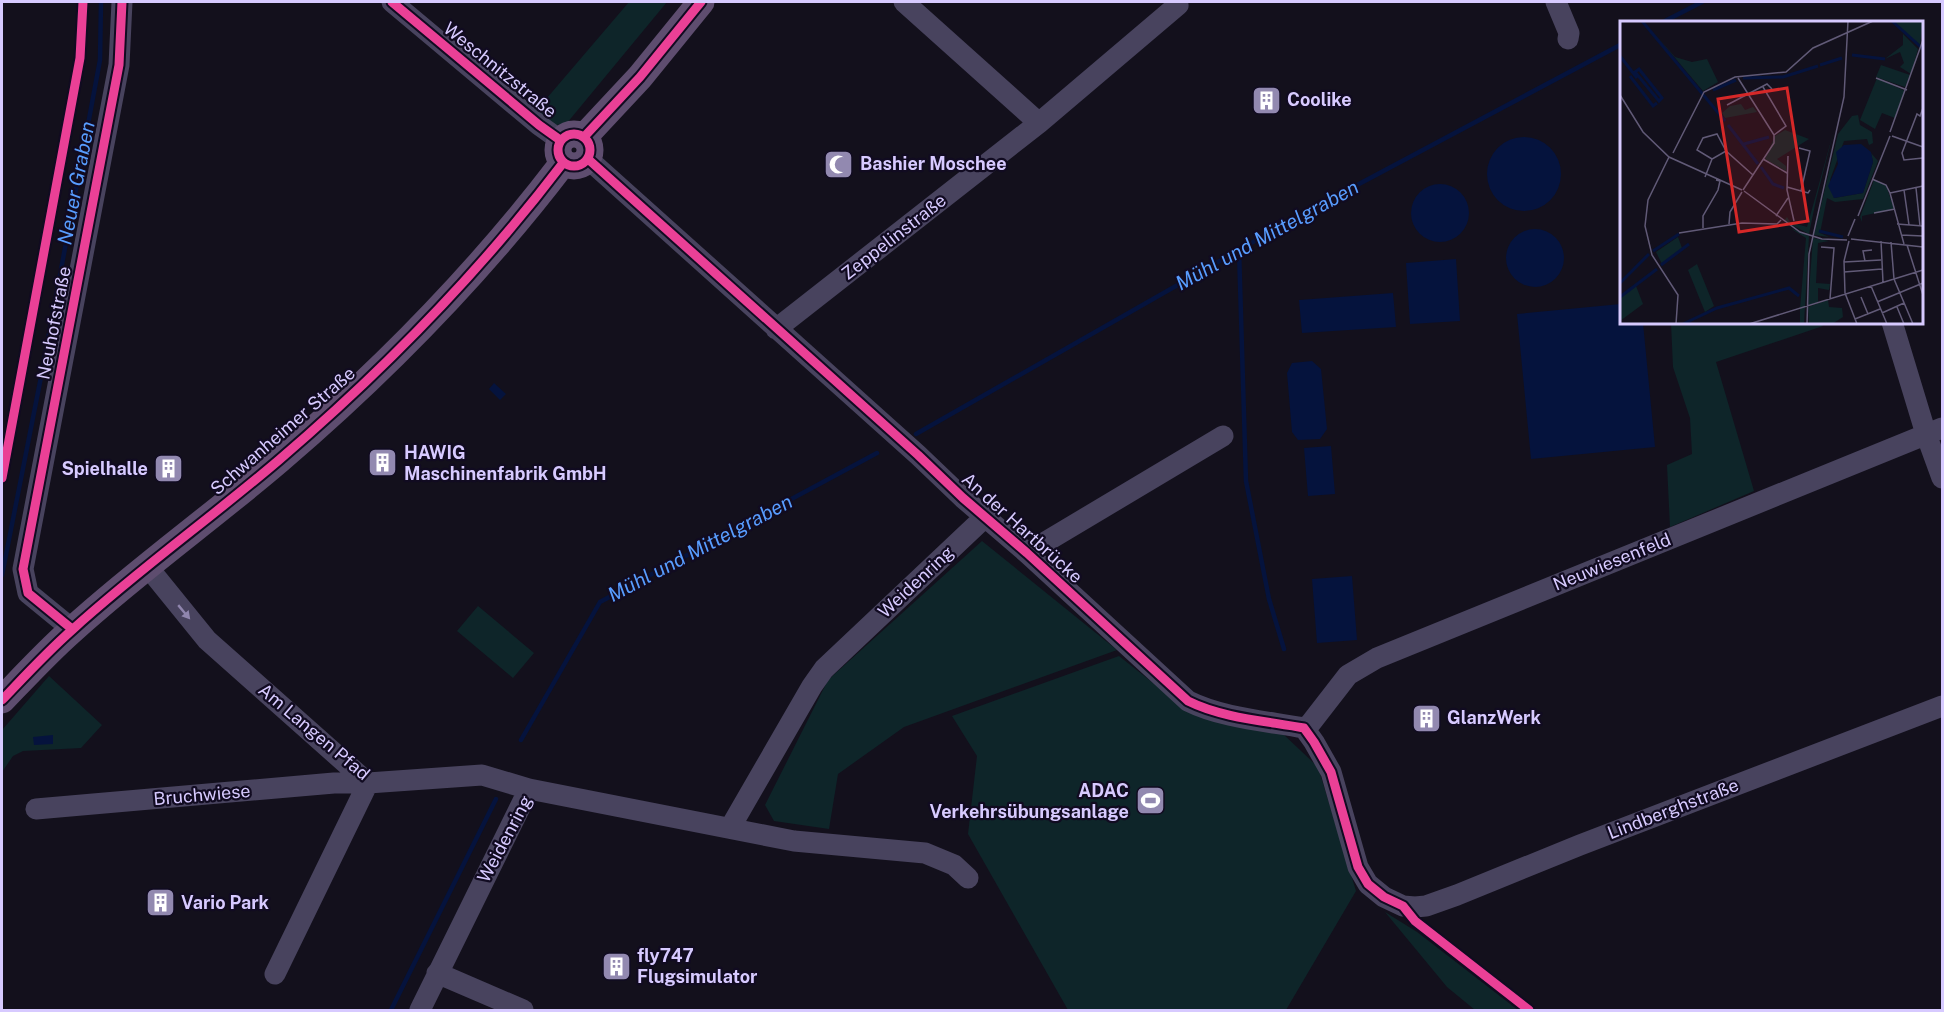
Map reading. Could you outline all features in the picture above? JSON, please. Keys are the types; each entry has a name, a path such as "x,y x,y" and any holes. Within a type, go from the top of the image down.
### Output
{"main road":[{"name":"Schwanheimer Straße","path":"2,700 72,629 277,462 370,377 455,292 701,2"}],"street":[{"name":"Neuhofstraße","path":"72,629 28,593 23,569 63,371 119,65 122,2"},
{"name":"Weschnitzstraße","path":"392,2 530,118 574,150"},
{"path":"904,2 1039,123"},
{"path":"1556,2 1569,33 1568,39"},
{"name":"Zeppelinstraße","path":"776,329 1039,123 1182,3"},
{"name":"An der Hartbrücke","path":"574,150 1027,553 1188,701 1199,707 1219,712 1304,728"},
{"path":"1893,324 1934,431 1942,478"},
{"name":"Neuwiesenfeld","path":"1304,728 1310,724 1348,675 1377,658 1934,431"},
{"name":"An der Hartbrücke","path":"1027,553 1223,436"},
{"name":"Weidenring","path":"730,828 824,669 985,517"},
{"name":"Am Langen Pfad","path":"147,567 207,640 368,783 482,775 529,789"},
{"name":"Lindberghstraße","path":"1304,728 1331,772 1358,867 1368,884 1384,897 1404,906 1426,906 1942,706"},
{"name":"Bruchwiese","path":"36,809 333,783 368,783"},
{"path":"275,974 368,783"},
{"name":"Weidenring","path":"420,1011 529,789 794,841 925,854 954,864 968,878"},
{"path":"437,973 523,1011"}],"green space":[{"path":"629,2 667,2 567,123 556,125 535,112"},
{"path":"1671,324 1822,324 1823,326 1716,362 1754,491 1670,527 1667,465 1692,454 1690,418 1673,367"},
{"path":"982,541 1117,650 904,727 838,774 829,829 774,821 765,805 828,680"},
{"path":"478,606 534,653 513,678 457,631"},
{"name":"ADAC Verkehrsübungsanlage","path":"1119,656 1182,706 1282,733 1318,767 1356,891 1286,1010 1068,1010 968,834 977,756 952,716"},
{"path":"49,676 102,725 81,748 23,751 13,756 2,772 2,730"},
{"path":"1385,912 1417,932 1518,1010 1475,1010 1447,987"}],"water":[{"path":"1524,137 1545,143 1555,153 1561,174 1555,195 1545,205 1524,211 1503,205 1493,195 1487,174 1493,153 1503,143"},
{"path":"1440,184 1456,189 1464,197 1469,213 1464,229 1456,237 1440,242 1424,237 1416,229 1411,213 1416,197 1424,189"},
{"path":"1535,229 1551,234 1559,242 1564,258 1559,274 1551,282 1535,287 1519,282 1511,274 1506,258 1511,242 1519,234"},
{"path":"1456,259 1460,321 1410,324 1406,263"},
{"path":"1393,293 1396,327 1302,333 1299,300"},
{"path":"1620,304 1620,324 1643,324 1655,447 1531,459 1517,314"},
{"path":"1312,361 1321,369 1327,429 1320,439 1298,440 1292,432 1287,373 1292,363"},
{"path":"494,383 506,394 500,400 489,389"},
{"path":"1331,446 1335,494 1308,496 1304,448"},
{"path":"1352,576 1357,640 1317,643 1312,579"},
{"path":"53,735 53,744 34,745 33,737"}],"waterway":[{"name":"Neuer Graben","path":"2,575 100,60 101,2"},
{"name":"Mühl und Mittelgraben","path":"1665,21 1702,2"},
{"name":"Mühl und Mittelgraben","path":"916,434 1297,217 1620,45"},
{"path":"1239,250 1246,481 1269,599 1284,649"},
{"name":"Mühl und Mittelgraben","path":"521,740 600,602 877,453"},
{"name":"Mühl und Mittelgraben","path":"391,1010 496,799"}],"cycle path":[{"path":"2,478 80,58 83,2"},
{"path":"72,629 28,593 23,569 119,65 122,2"},
{"path":"392,2 560,140"},
{"path":"584,137 640,77 701,2"},
{"path":"574,134 586,138 590,150 586,162 574,166 562,162 558,150 562,138 574,134"},
{"path":"588,159 963,498 1027,553 1188,701 1230,715 1304,728 1331,772 1358,867 1368,884 1384,897 1403,906 1415,921 1529,1010"},
{"path":"2,700 54,647 97,608 279,460 393,356 498,243 563,163"}],"place":[{"name":"Coolike","path":"1266,100"},
{"name":"Bashier Moschee","path":"839,164"},
{"name":"HAWIG Maschinenfabrik GmbH","path":"383,463"},
{"name":"Spielhalle","path":"169,469"},
{"name":"GlanzWerk","path":"1426,718"},
{"name":"ADAC Verkehrsübungsanlage","path":"1150,801"},
{"name":"Vario Park","path":"160,903"},
{"name":"fly747 Flugsimulator","path":"616,966"}]}
